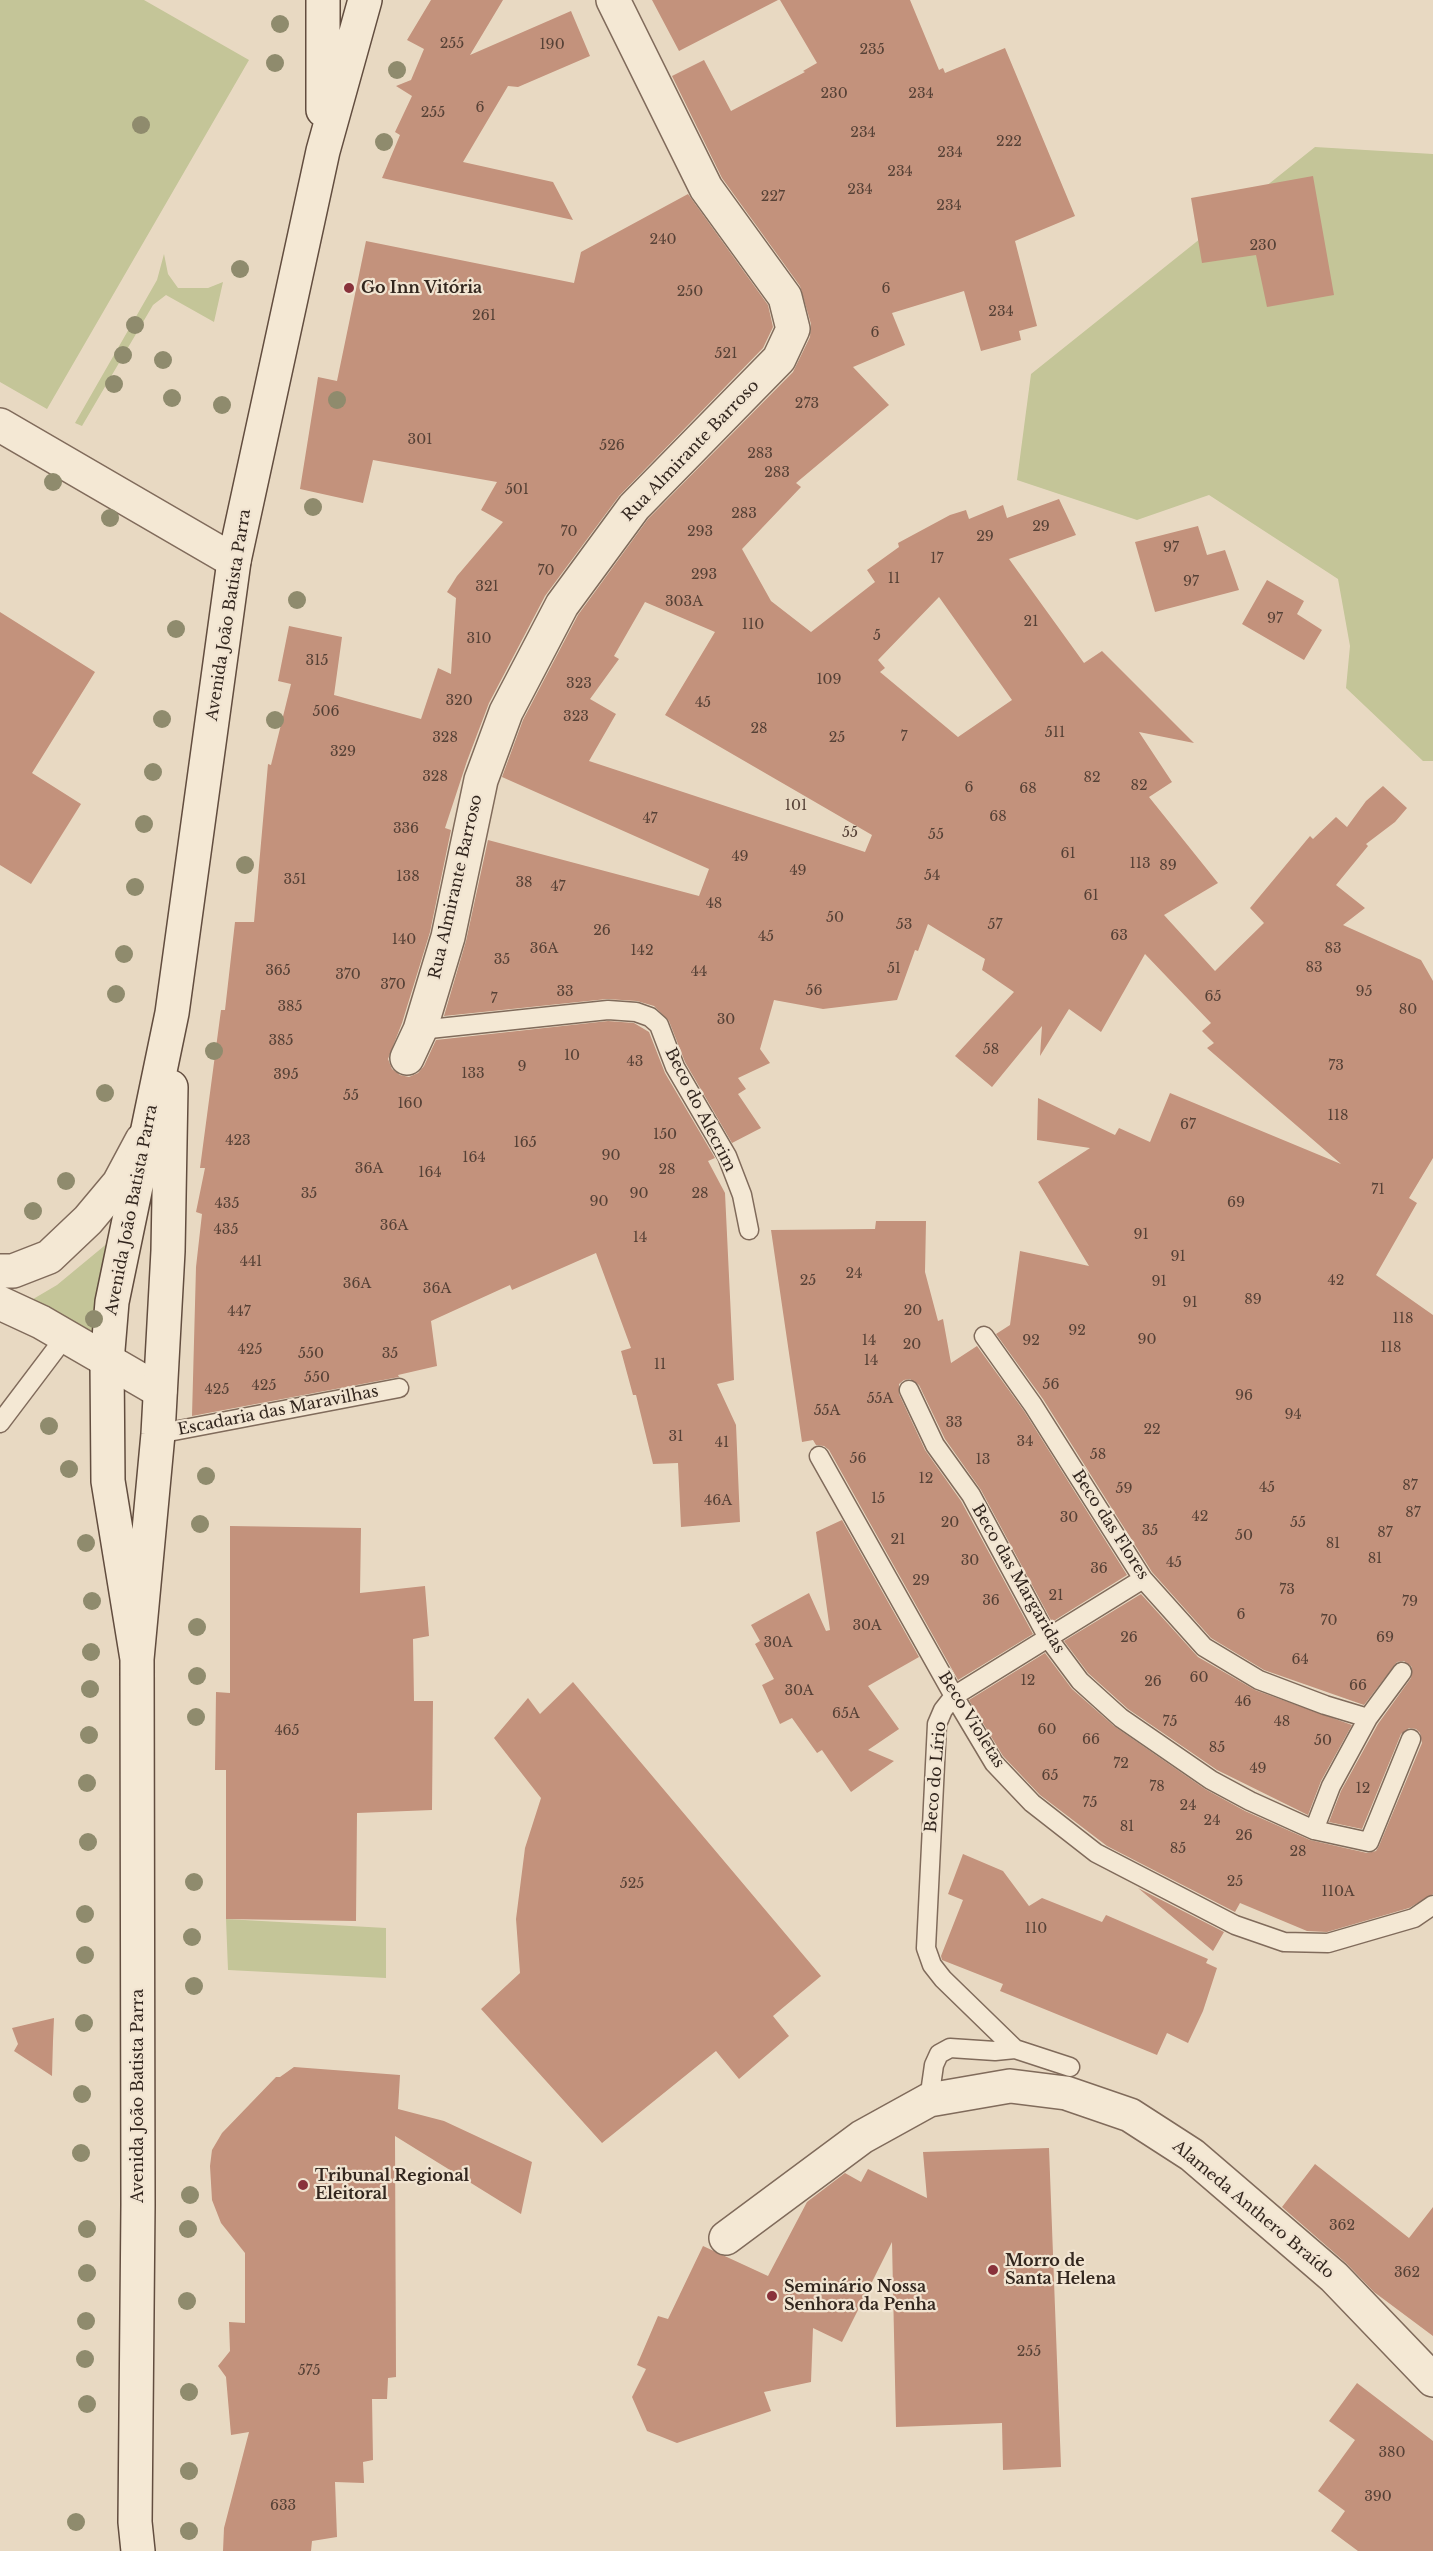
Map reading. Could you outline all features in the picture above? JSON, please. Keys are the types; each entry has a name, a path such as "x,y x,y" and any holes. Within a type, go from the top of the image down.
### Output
{"main road":[{"name":"Avenida João Batista Parra","path":"323,0 323,151"},
{"name":"Avenida João Batista Parra","path":"137,1659 108,1481 107,1362 112,1302 172,1013 234,561 323,151 365,0"},
{"name":"Rua Almirante Barroso","path":"414,1044 450,926 481,780 506,712 557,615 634,507 779,360 793,329 785,297 706,188 613,0"},
{"path":"0,425 234,561"},
{"name":"Avenida João Batista Parra","path":"135,2547 138,2217 137,1659 158,1434 170,1194 172,1013"},
{"path":"0,1271 13,1271 49,1257 88,1220 119,1183 148,1128"},
{"path":"0,1303 66,1337 160,1391"},
{"name":"Alameda Anthero Braído","path":"726,2238 862,2137 929,2100 1010,2086 1066,2093 1130,2115 1192,2155 1334,2277 1433,2380"}],"lane":[{"name":"Beco do Alecrim","path":"414,1044 608,1010 636,1012 650,1017 659,1026 675,1067 727,1156 742,1195 749,1230"},
{"name":"Beco das Flores","path":"984,1336 1033,1405 1143,1579 1204,1647 1259,1680 1325,1706 1368,1718"},
{"path":"0,1423 66,1337"},
{"name":"Escadaria das Maravilhas","path":"158,1434 399,1388"},
{"name":"Beco das Margaridas","path":"909,1390 935,1445 971,1495 1048,1638 1080,1681 1121,1718 1211,1780 1250,1801 1314,1830 1369,1842 1411,1739"},
{"name":"Beco Violetas","path":"819,1456 994,1763 1032,1803 1096,1852 1235,1925 1284,1942 1328,1943 1414,1918 1433,1905"},
{"name":"Beco do Lírio","path":"1015,2049 943,1979 932,1965 926,1948 937,1724 943,1710 954,1696 1143,1579"},
{"path":"1314,1830 1331,1786 1368,1718 1402,1672"},
{"path":"929,2100 934,2065 939,2054 950,2048 995,2051 1015,2049 1070,2067"}],"green space":[{"path":"0,0 144,0 249,60 47,409 0,382"},
{"path":"1315,147 1433,154 1433,761 1423,761 1346,688 1350,646 1338,579 1209,495 1137,520 1017,480 1031,374"},
{"path":"164,254 168,274 178,288 208,288 223,282 214,322 166,295 153,305 82,426 75,423 157,280"},
{"path":"115,1237 104,1345 23,1305 57,1285"},
{"path":"226,1919 386,1928 386,1978 228,1970"}],"building":[{"path":"431,0 503,0 470,55 571,11 590,56 518,87 508,86 463,162 553,182 573,220 382,178 400,135 395,132 412,96 396,86 411,80 424,49 407,40"},
{"path":"652,0 778,0 679,51"},
{"path":"780,0 910,0 939,70 943,68 945,73 1005,48 1075,216 1015,241 1037,326 1019,331 1021,340 981,351 964,291 892,313 905,345 853,367 889,405 796,483 801,487 742,549 771,601 811,632 875,582 867,570 899,547 898,543 950,515 966,510 969,519 1003,505 1007,518 1059,499 1076,535 1009,559 1084,663 1102,651 1194,743 1139,732 1172,782 1149,797 1218,883 1164,915 1215,971 1264,923 1250,908 1310,836 1313,839 1336,817 1347,827 1366,801 1383,786 1407,808 1395,822 1366,844 1368,846 1336,885 1365,908 1343,925 1421,960 1433,981 1433,1158 1409,1198 1417,1203 1376,1275 1433,1315 1433,1894 1409,1908 1327,1932 1307,1931 1240,1903 1235,1912 1107,1846 1040,1795 1003,1756 969,1700 1045,1653 1072,1689 1114,1726 1205,1789 1245,1811 1310,1840 1367,1853 1376,1851 1379,1846 1422,1743 1420,1733 1416,1729 1409,1728 1401,1734 1362,1829 1329,1822 1341,1791 1378,1724 1411,1678 1412,1667 1404,1661 1397,1662 1364,1705 1264,1670 1211,1638 1152,1572 1043,1399 996,1334 1010,1325 1020,1251 1089,1266 1038,1182 1090,1148 1037,1140 1038,1098 1115,1135 1119,1128 1150,1142 1170,1093 1341,1164 1207,1048 1214,1043 1202,1031 1211,1023 1145,954 1101,1032 1069,1009 1040,1056 1042,1026 992,1087 955,1056 1014,992 982,970 985,959 928,924 918,951 915,950 897,1000 823,1009 774,1000 760,1049 770,1063 738,1078 746,1089 738,1094 761,1128 732,1143 685,1062 669,1021 654,1006 637,1001 607,999 444,1016 466,941 488,840 699,896 709,869 502,777 523,720 578,615 648,519 793,372 810,337 811,324 800,286 722,178 672,76 704,60 731,111 805,72 803,71 817,63","holes":["939,597 1012,700 958,737 880,672 885,668 878,660","645,602 715,632 665,715 872,835 865,852 589,761 616,714 590,699 619,659 614,656"]},
{"path":"1313,176 1334,295 1267,307 1256,255 1202,263 1191,198"},
{"path":"688,194 768,305 773,327 763,348 619,496 545,596 489,703 467,761 445,828 451,830 430,932 402,1023 388,1059 392,1069 400,1075 409,1077 418,1073 424,1066 436,1040 608,1021 634,1023 649,1032 665,1073 715,1158 708,1161 725,1193 734,1380 717,1384 736,1425 740,1522 681,1527 678,1463 653,1464 636,1395 633,1395 621,1351 631,1348 596,1253 512,1290 510,1285 431,1321 437,1366 398,1375 399,1377 192,1416 196,1267 202,1214 196,1212 205,1168 200,1168 221,1010 225,1010 235,922 254,922 268,764 271,765 291,684 278,681 289,626 342,637 334,695 421,719 438,668 451,674 456,598 447,592 457,576 503,522 481,510 497,482 373,460 363,503 300,489 318,377 337,381 366,241 574,283 581,252"},
{"path":"1198,526 1207,555 1225,550 1239,590 1155,612 1135,542"},
{"path":"1267,580 1304,601 1297,614 1322,630 1304,660 1242,624"},
{"path":"0,612 95,672 32,773 81,804 31,884 0,865"},
{"path":"876,1221 926,1221 925,1272 938,1321 943,1319 951,1363 977,1346 1024,1411 1127,1575 1052,1622 981,1490 945,1439 919,1385 910,1379 904,1380 899,1384 899,1394 925,1450 961,1501 1033,1634 958,1680 829,1450 824,1446 816,1445 813,1440 802,1442 771,1230 875,1229"},
{"path":"842,1520 919,1657 868,1686 899,1729 868,1750 894,1761 851,1792 822,1750 817,1753 792,1718 780,1724 762,1685 774,1679 755,1644 760,1641 751,1625 809,1593 826,1631 830,1630 816,1532"},
{"path":"230,1526 361,1528 360,1593 425,1586 429,1636 413,1639 414,1701 433,1701 432,1810 357,1813 356,1921 226,1919 226,1770 215,1770 216,1692 230,1693"},
{"path":"1141,1594 1198,1657 1255,1690 1352,1725 1321,1781 1308,1815 1217,1770 1128,1709 1088,1673 1064,1641"},
{"path":"573,1682 821,1976 773,2016 789,2036 739,2079 716,2051 602,2143 481,2009 520,1973 516,1919 525,1848 541,1798 494,1738 528,1698 540,1714"},
{"path":"963,1854 1003,1871 1029,1906 1042,1898 1102,1922 1106,1915 1208,1959 1206,1963 1217,1968 1203,2011 1188,2043 1167,2033 1157,2055 1000,1991 1003,1984 942,1960 941,1956 963,1900 948,1894"},
{"path":"1138,1888 1224,1932 1213,1951"},
{"path":"54,2018 52,2076 14,2051 18,2044 12,2028"},
{"path":"294,2067 400,2075 398,2109 444,2121 532,2162 521,2214 395,2136 396,2377 388,2378 387,2399 372,2399 373,2460 363,2462 364,2483 335,2482 337,2537 312,2541 311,2551 223,2551 224,2528 249,2432 231,2435 226,2377 218,2366 230,2351 229,2322 245,2323 245,2253 221,2223 212,2200 210,2166 212,2150 222,2133 276,2077 280,2077"},
{"path":"1049,2148 1061,2467 1003,2470 1002,2423 896,2427 892,2242 842,2342 813,2328 811,2382 764,2392 771,2411 677,2443 647,2431 632,2397 646,2369 637,2365 658,2316 668,2319 703,2246 768,2276 807,2202 845,2173 861,2182 868,2169 927,2198 923,2152"},
{"path":"1315,2164 1409,2238 1433,2207 1433,2336 1374,2292 1346,2263 1282,2207"},
{"path":"1357,2383 1433,2441 1433,2551 1358,2551 1331,2531 1345,2511 1318,2491 1355,2440 1329,2421"}],"place":[{"name":"Go Inn Vitória","path":"349,288"},
{"name":"Tribunal Regional Eleitoral","path":"303,2185"},
{"name":"Morro de Santa Helena","path":"993,2270"},
{"name":"Seminário Nossa Senhora da Penha","path":"772,2296"}]}
